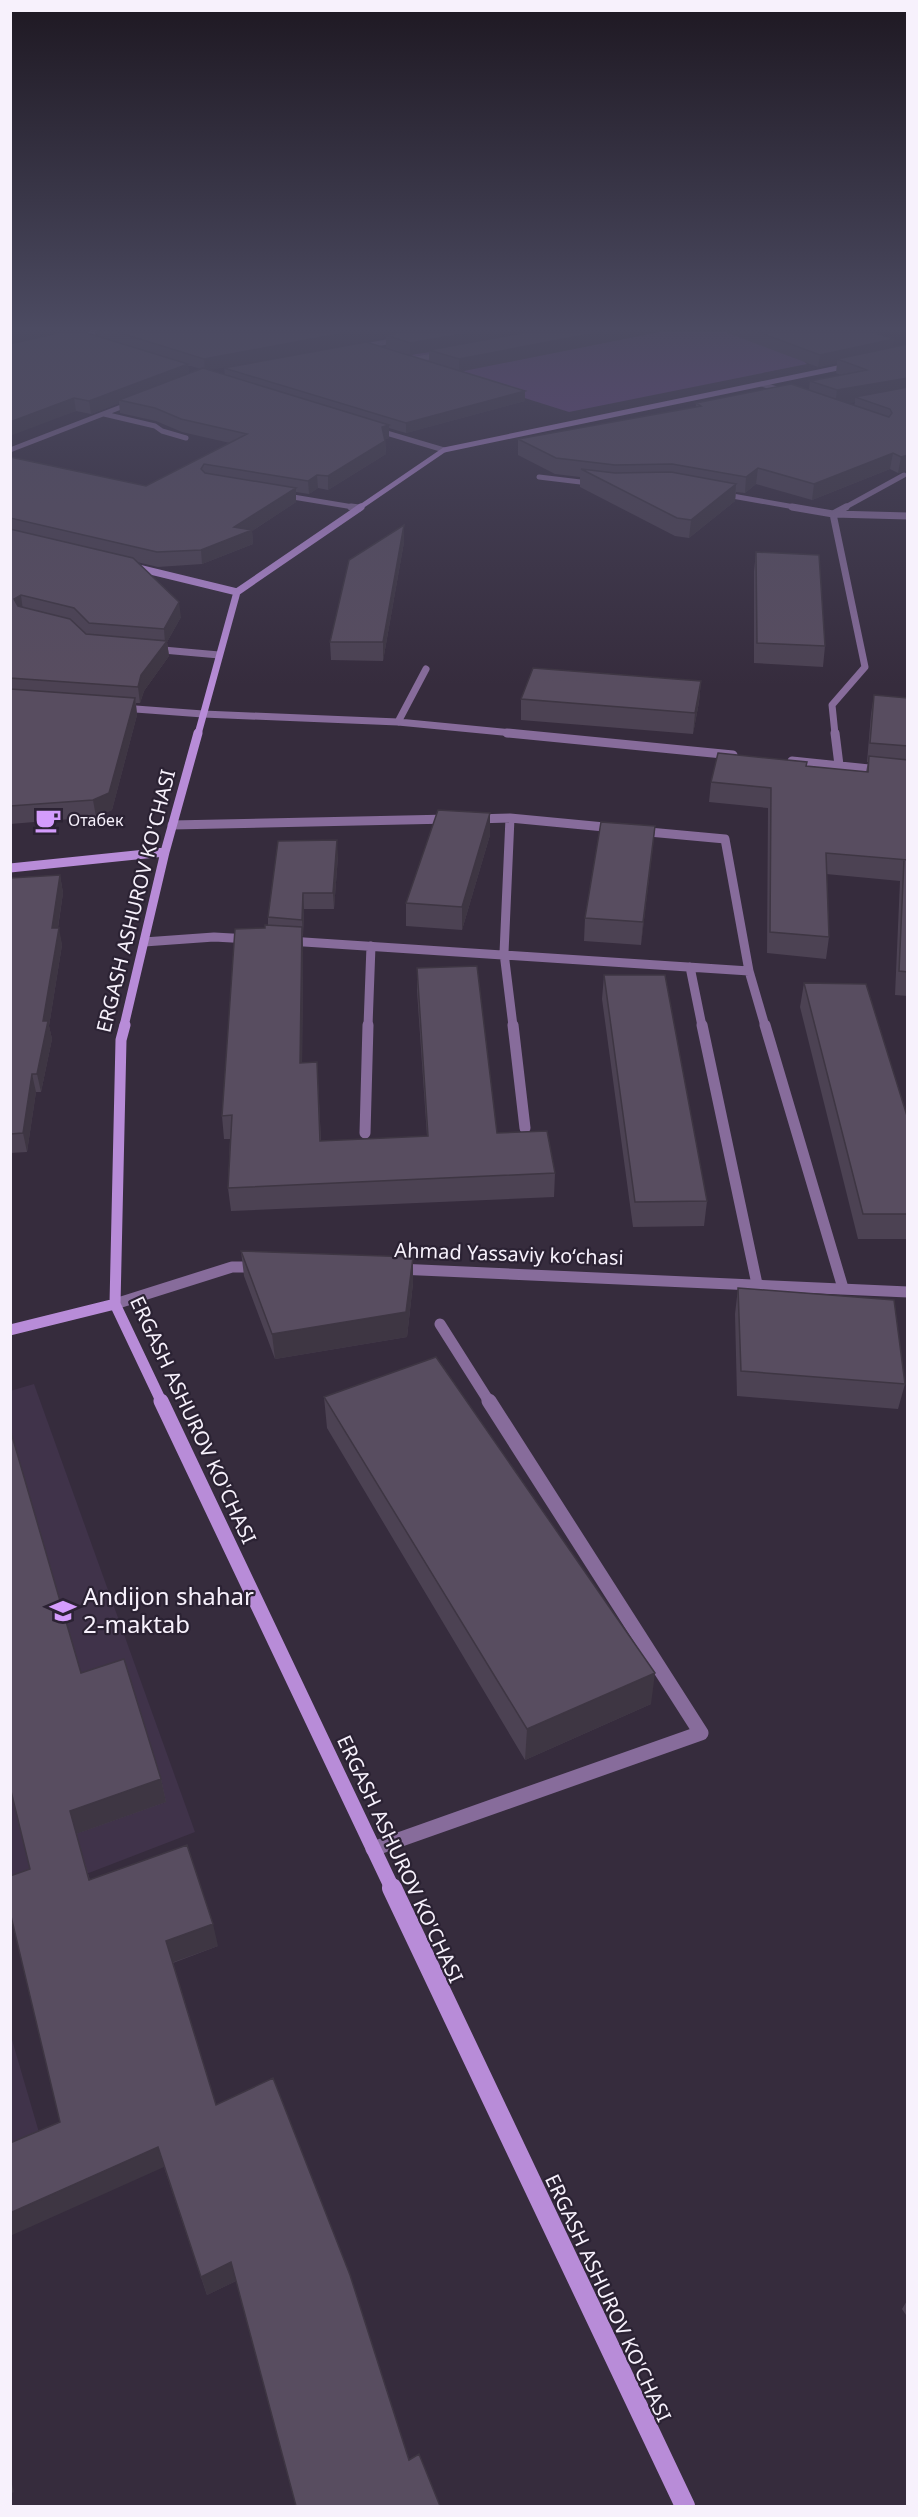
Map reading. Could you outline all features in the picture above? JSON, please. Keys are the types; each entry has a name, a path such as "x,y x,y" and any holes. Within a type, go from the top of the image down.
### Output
{"street":[{"path":"124,565 237,592 444,450"},
{"path":"833,514 904,475"},
{"path":"539,477 604,485"},
{"path":"717,493 833,514 908,516"},
{"path":"274,494 359,508"},
{"path":"833,514 865,667 832,705 839,765"},
{"name":"ERGASH ASHUROV KO'CHASI","path":"237,592 165,852 121,1040 115,1304 685,2506"},
{"path":"148,649 219,655"},
{"path":"398,722 426,669"},
{"path":"112,707 203,714 398,722 744,756"},
{"path":"780,759 908,773"},
{"path":"172,825 510,818 725,839 748,971 843,1288"},
{"path":"510,818 504,953 525,1128"},
{"path":"10,868 165,852"},
{"path":"144,942 214,937 259,939"},
{"path":"281,940 748,971"},
{"path":"365,1133 371,946"},
{"path":"690,967 757,1284"},
{"path":"10,1329 115,1304 232,1267 267,1266"},
{"name":"Ahmad Yassaviy koʻchasi","path":"383,1268 908,1292"},
{"path":"373,1849 700,1733 440,1324"}],"shaded area":[{"name":"Andijon shahar 2-maktab","path":"34,1384 195,1832 11,1903 10,1391"},
{"path":"10,2033 45,2153 10,2168"}],"building":[{"path":"217,449 371,449 328,476 317,475 308,481 204,464 201,469 205,473 296,488 234,527 252,530 201,550 157,552 10,518 10,457 146,486"},
{"path":"539,449 908,449 908,455 901,457 893,453 814,484 758,468 746,477 672,464 615,465 556,458"},
{"path":"581,469 615,473 671,472 736,484 691,520 677,518"},
{"path":"404,525 383,642 330,642 349,560"},
{"path":"10,529 133,558 179,602 164,629 89,623 74,608 21,595 14,599 18,606 70,619 86,634 167,641 141,675 138,687 10,678"},
{"path":"756,552 819,555 825,646 757,643"},
{"path":"533,668 701,681 695,713 521,699"},
{"path":"10,689 135,698 109,793 93,800 10,806"},
{"path":"874,695 908,698 908,746 870,743"},
{"path":"718,753 807,762 806,766 868,772 869,756 908,760 908,860 826,853 829,937 770,932 771,788 711,782"},
{"path":"438,810 490,813 462,907 406,903"},
{"path":"601,822 655,826 643,922 585,918"},
{"path":"337,840 333,893 303,893 302,920 268,917 278,841"},
{"path":"904,860 908,860 908,972 899,971"},
{"path":"60,875 52,928 59,928 43,1021 48,1021 37,1074 32,1074 23,1133 10,1134 10,878"},
{"path":"265,925 302,927 300,1063 317,1062 320,1141 428,1136 417,968 477,966 497,1133 547,1131 555,1173 228,1188 232,1115 222,1116 235,929 265,928"},
{"path":"604,975 665,975 707,1201 635,1202"},
{"path":"804,983 866,984 908,1119 908,1214 863,1214"},
{"path":"241,1251 413,1257 406,1312 272,1334"},
{"path":"738,1288 894,1300 905,1384 741,1371"},
{"path":"436,1357 655,1673 527,1729 324,1397"},
{"path":"10,1429 81,1673 124,1659 161,1779 70,1811 89,1880 187,1845 213,1924 166,1941 216,2105 273,2078 350,2275 409,2460 419,2454 440,2506 296,2506 231,2262 201,2277 158,2147 10,2213 10,2143 60,2122 10,1912 10,1876 30,1869 10,1787"}],"place":[{"name":"Отабек","path":"48,820"},
{"name":"Andijon shahar 2-maktab","path":"63,1611"}]}
